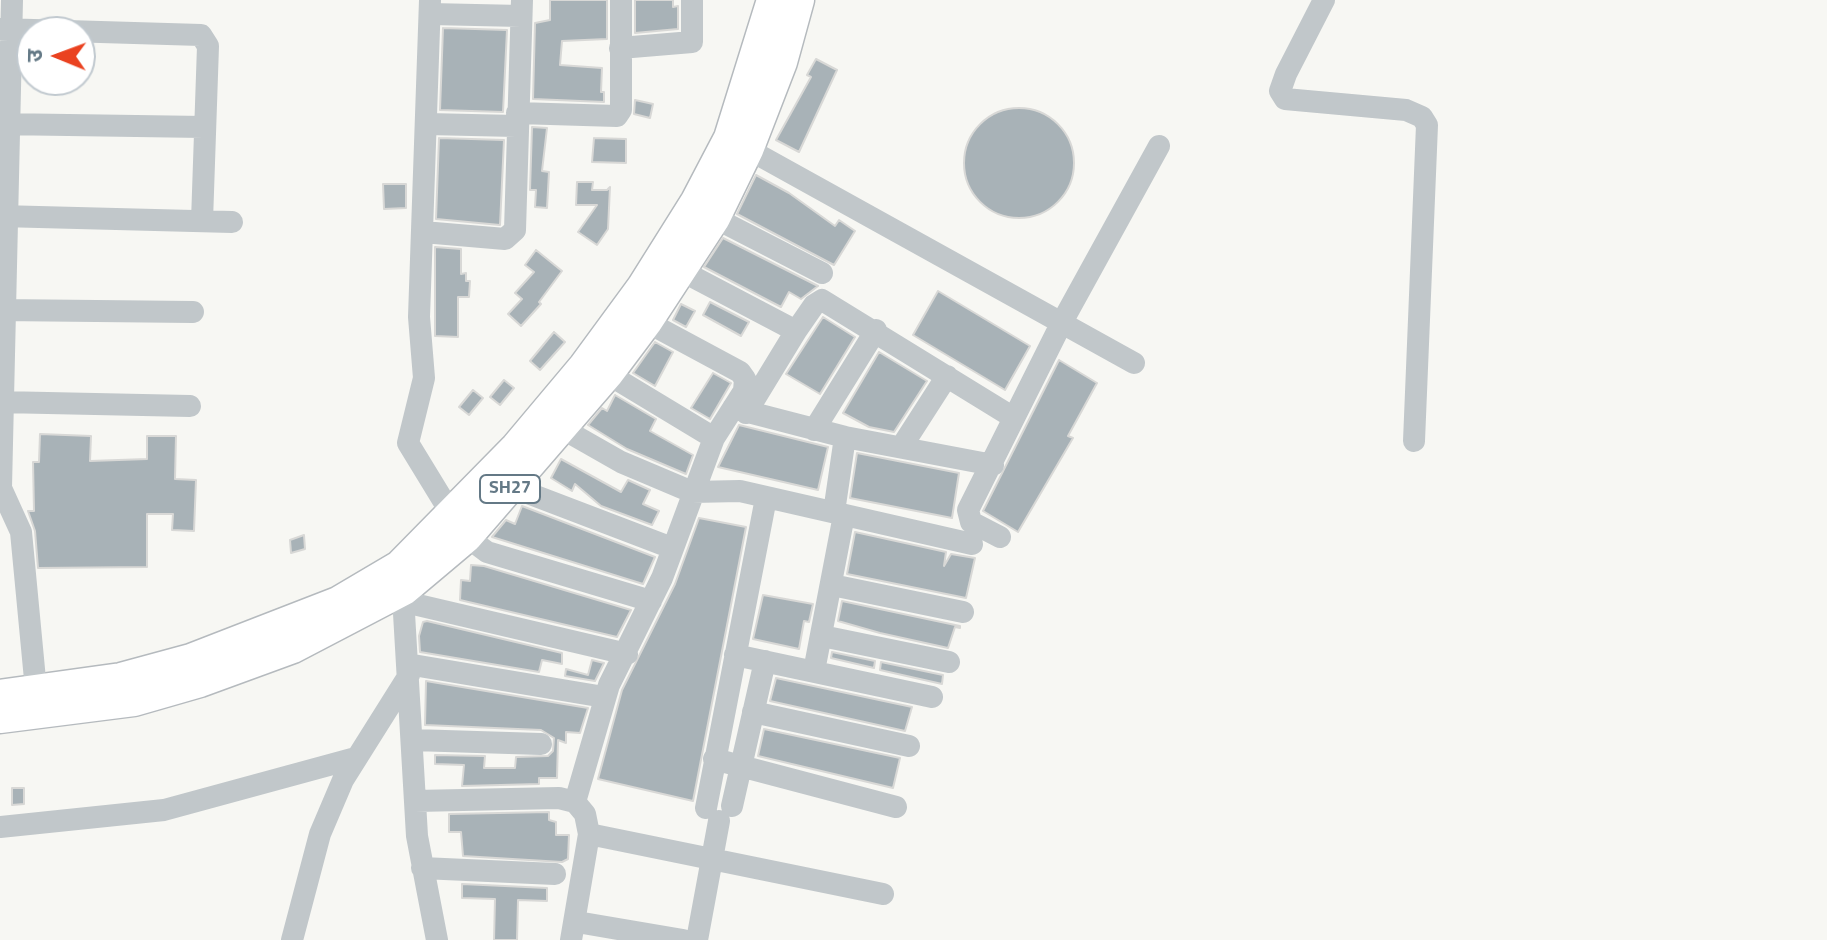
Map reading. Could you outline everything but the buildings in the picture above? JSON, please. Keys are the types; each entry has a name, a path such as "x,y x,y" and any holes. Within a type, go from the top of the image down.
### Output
{"main road":[{"name":"SH27","path":"459,526 512,487 563,429 647,322 715,218 738,144 772,0"},
{"name":"SH27","path":"0,718 134,701 200,682 293,648 403,586 459,526 516,447 584,366 642,287 696,201 738,144 782,62 799,0"},
{"name":"SH27","path":"0,695 121,678 191,659 338,602 403,586"}],"street":[{"path":"12,0 6,29 1,488 21,532 36,690"},
{"path":"427,124 517,119 611,119 617,116 621,110 621,0"},
{"path":"620,48 692,42 692,0"},
{"path":"1324,0 1286,74 1280,91 1285,99 1406,110 1422,117 1427,125 1414,441"},
{"path":"423,232 505,239 511,236 516,221 522,8 430,7 419,317 424,378 408,443 459,526 487,552 651,601"},
{"path":"6,29 201,35 208,46 202,221"},
{"path":"5,124 204,127"},
{"path":"738,144 1134,363"},
{"path":"1000,537 971,522 967,515 1061,324 1159,146"},
{"path":"4,216 232,222"},
{"path":"715,218 822,273"},
{"path":"680,270 796,331"},
{"path":"575,802 604,697 651,601 714,438 739,411 814,305 822,300 876,330 1014,418"},
{"path":"3,310 193,312"},
{"path":"647,322 740,372 745,379 739,411"},
{"path":"814,430 876,330"},
{"path":"608,374 714,438"},
{"path":"902,446 947,376"},
{"path":"2,402 190,406"},
{"path":"739,411 845,437 993,465"},
{"path":"563,429 621,462 692,492 740,491 972,544"},
{"path":"814,671 832,585 845,437"},
{"path":"512,487 672,548"},
{"path":"697,940 719,812 714,759 766,498"},
{"path":"832,585 963,612"},
{"path":"437,940 422,868 415,801 403,586 627,654"},
{"path":"822,636 949,662"},
{"path":"735,655 932,697"},
{"path":"719,812 740,766 765,661"},
{"path":"408,670 604,697"},
{"path":"292,940 320,834 355,758 408,670"},
{"path":"753,712 909,746"},
{"path":"413,740 541,744"},
{"path":"0,827 164,810 355,758"},
{"path":"714,759 896,807"},
{"path":"415,801 559,798 575,802 585,814 589,834 574,931 683,940"},
{"path":"589,834 883,894"},
{"path":"422,868 555,874"}]}
